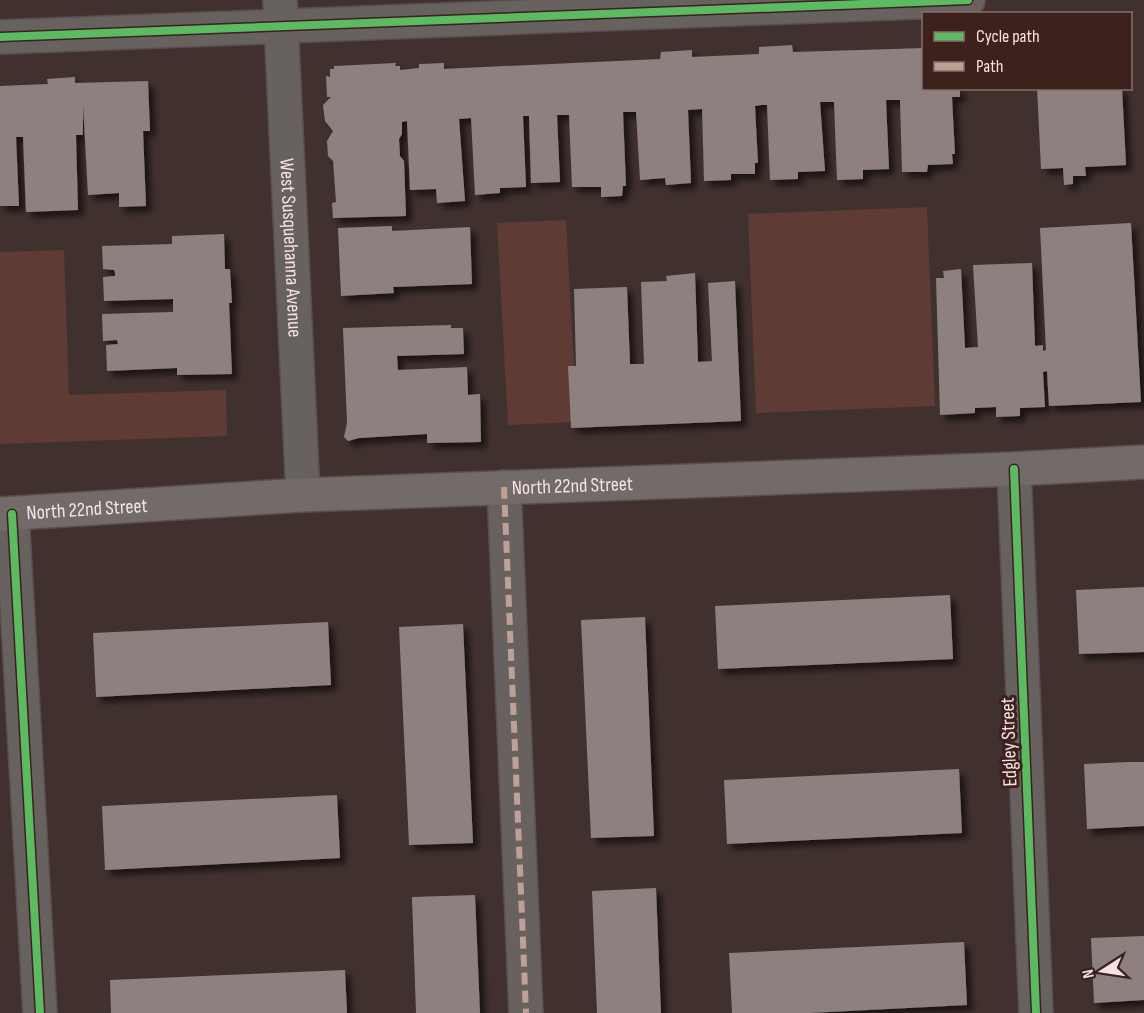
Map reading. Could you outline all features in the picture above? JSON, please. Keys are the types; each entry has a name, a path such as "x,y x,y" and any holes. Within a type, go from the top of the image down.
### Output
{"main road":[{"name":"North 22nd Street","path":"6,514 303,495 1014,469 1144,462"}],"street":[{"path":"0,38 281,13 968,0"},
{"name":"West Susquehanna Avenue","path":"281,13 303,495"},
{"name":"Edgley Street","path":"1014,469 1036,1013"},
{"path":"504,488 526,1013"},
{"path":"6,514 40,1013"}],"shaded area":[{"path":"927,207 935,406 756,413 748,214"},
{"path":"566,220 577,422 508,425 497,223"},
{"path":"64,250 69,395 226,390 227,436 0,444 0,252"}],"building":[{"path":"792,45 793,52 922,48 922,90 960,90 960,97 952,97 955,154 952,154 953,164 928,165 927,172 902,172 900,100 886,100 889,169 863,170 863,179 837,180 834,102 820,102 825,171 798,172 798,179 770,180 767,105 761,105 755,106 758,163 755,163 755,174 731,174 731,180 704,181 702,109 688,110 691,183 666,185 665,178 640,180 636,112 623,112 626,186 623,186 622,196 601,197 601,187 572,187 569,115 557,115 560,182 531,183 529,116 523,116 526,187 500,188 500,193 475,195 471,118 459,119 465,201 437,203 436,189 410,190 407,121 402,122 402,134 399,139 400,156 404,161 406,216 333,218 332,203 336,202 333,161 328,156 327,141 333,131 325,121 323,105 331,97 327,97 326,76 330,77 330,69 334,69 334,66 396,63 395,66 400,66 400,70 419,68 419,64 444,63 444,69 660,59 661,52 692,50 692,57 759,54 759,47"},
{"path":"75,77 75,83 148,81 150,131 143,131 146,206 119,207 119,193 88,195 83,104 83,135 76,135 78,210 26,212 23,137 16,137 19,206 0,206 0,86 48,84 47,79"},
{"path":"1037,90 1122,90 1126,165 1085,167 1086,176 1073,176 1073,184 1064,185 1063,168 1041,169"},
{"path":"1131,223 1141,402 1049,406 1047,371 1043,372 1045,407 1020,408 1020,416 996,417 996,407 975,408 975,413 940,415 936,278 944,278 943,271 961,269 965,348 978,347 973,265 1032,263 1035,346 1043,345 1043,351 1046,350 1040,228"},
{"path":"392,226 392,231 470,227 472,284 393,287 394,293 341,296 338,228"},
{"path":"224,234 225,269 230,269 232,303 229,303 232,374 177,375 177,368 107,371 106,345 118,344 117,340 103,341 102,314 173,312 173,299 104,301 103,277 115,276 115,273 114,270 103,269 102,246 172,244 172,236"},
{"path":"695,273 698,362 712,361 708,283 735,281 741,421 571,428 568,366 576,366 574,289 627,287 630,364 644,364 641,282 667,281 666,276"},
{"path":"451,325 451,328 463,328 464,354 397,356 398,370 467,367 468,395 480,394 481,442 427,443 427,434 359,438 348,441 344,437 347,423 343,328"},
{"path":"1144,587 1144,652 1079,654 1076,590"},
{"path":"950,595 953,659 718,669 715,606"},
{"path":"645,617 654,836 591,838 581,620"},
{"path":"328,622 331,685 96,697 93,633"},
{"path":"463,624 473,843 409,845 399,627"},
{"path":"1144,762 1144,826 1087,829 1084,764"},
{"path":"959,769 962,833 727,844 724,780"},
{"path":"337,795 340,858 105,870 102,806"},
{"path":"656,888 661,1013 597,1013 592,891"},
{"path":"475,895 480,1013 416,1013 412,897"},
{"path":"1144,936 1144,1000 1094,1003 1091,938"},
{"path":"964,942 967,1005 809,1013 732,1013 729,953"},
{"path":"345,970 347,1013 111,1013 110,980"}],"marked path":[{"path":"504,487 526,1013"}],"cycle path":[{"path":"0,37 968,0"},
{"path":"1014,469 1036,1013"},
{"path":"12,514 40,1013"}]}
